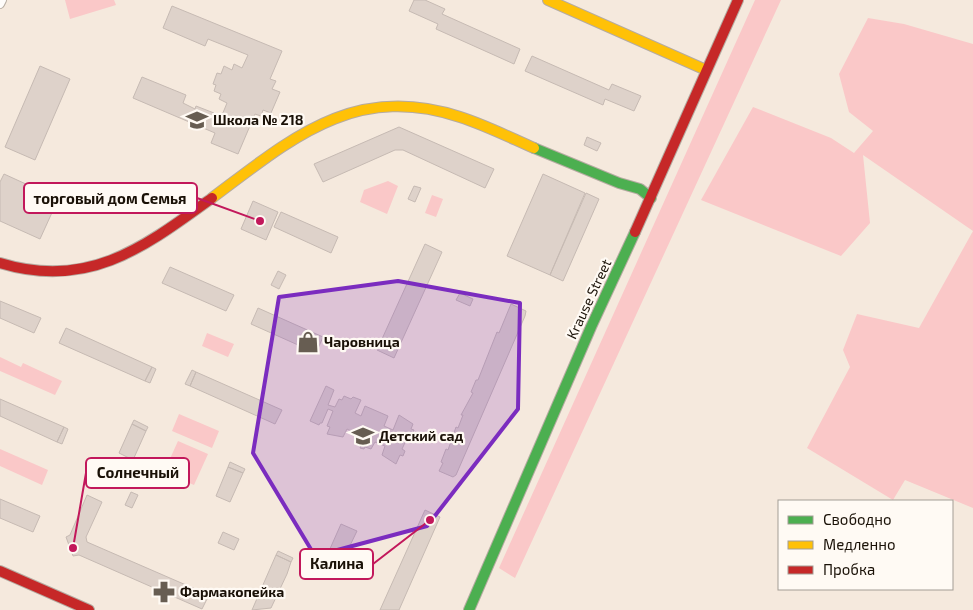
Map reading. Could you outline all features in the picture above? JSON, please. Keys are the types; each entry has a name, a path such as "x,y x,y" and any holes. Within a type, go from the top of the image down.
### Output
{"street":[{"path":"0,4 2,0"},
{"path":"548,0 706,70"},
{"name":"Krause Street","path":"469,610 591,327 651,198 738,0"},
{"path":"0,263 17,269 44,272 77,272 105,264 158,235 311,129 370,107 390,106 435,110 460,118 640,189 651,198"},
{"path":"0,571 90,610"}],"highlighted area":[{"path":"398,281 520,303 518,409 427,526 315,556 253,453 279,297"}],"shaded area":[{"path":"65,0 114,0 116,5 70,19"},
{"path":"755,0 781,0 515,578 499,568"},
{"path":"868,18 904,24 973,44 973,231 863,155 870,223 841,256 701,200 753,107 831,138 854,153 873,131 849,112 839,74"},
{"path":"388,181 398,186 387,214 360,202 364,190"},
{"path":"432,195 443,199 436,217 425,213"},
{"path":"973,231 973,508 905,480 893,500 807,448 850,367 843,350 857,314 919,328"},
{"path":"207,333 234,344 228,357 202,346"},
{"path":"0,357 21,367 23,363 62,381 55,395 0,371"},
{"path":"179,414 219,431 212,448 172,431"},
{"path":"178,441 208,454 194,485 164,472"},
{"path":"0,449 48,470 42,485 0,466"}],"building":[{"path":"414,0 425,0 445,9 442,14 520,49 514,64 436,29 438,24 409,11"},
{"path":"172,6 282,51 270,79 276,81 272,89 280,92 271,113 263,110 261,116 255,114 238,154 211,143 215,133 133,98 142,77 186,95 183,103 195,109 196,106 214,113 213,116 220,120 227,103 219,99 221,94 214,91 216,85 213,84 217,73 221,74 224,66 232,70 234,64 242,68 248,55 208,39 205,46 163,28"},
{"path":"532,56 609,90 612,84 641,96 634,111 605,99 603,105 525,71"},
{"path":"40,66 70,79 35,160 5,147"},
{"path":"399,127 494,169 485,188 403,150 395,150 323,182 314,164"},
{"path":"587,137 601,143 597,151 584,145"},
{"path":"4,174 63,201 60,208 55,206 40,239 0,221 0,182"},
{"path":"543,174 585,193 550,275 507,256"},
{"path":"414,186 421,188 415,202 408,199"},
{"path":"586,193 599,199 563,281 550,275"},
{"path":"253,201 278,212 266,240 241,229"},
{"path":"281,212 338,237 331,253 274,227"},
{"path":"425,244 442,252 394,358 377,350"},
{"path":"170,267 234,295 226,311 162,283"},
{"path":"278,271 286,275 279,289 271,285"},
{"path":"460,293 473,299 470,306 456,300"},
{"path":"0,301 41,318 34,333 0,318"},
{"path":"511,304 526,311 525,316 456,475 453,477 439,471 443,463 441,462 446,449 448,450 456,427 458,428 463,415 461,415 473,393 471,392 476,380 478,380 497,332 499,333"},
{"path":"258,308 323,337 316,353 251,324"},
{"path":"66,328 152,367 145,381 59,343"},
{"path":"152,367 156,369 150,383 145,381"},
{"path":"192,370 196,372 190,386 185,384"},
{"path":"196,372 282,410 275,424 190,386"},
{"path":"326,386 334,390 328,405 335,407 339,399 342,400 344,396 351,399 353,397 361,400 355,413 361,416 365,406 388,416 384,426 393,430 399,415 413,424 411,429 414,430 412,436 409,434 402,449 405,451 403,456 400,455 396,464 382,455 385,446 375,442 371,449 360,448 361,445 355,442 359,435 347,429 343,437 327,434 330,427 327,426 333,411 328,409 322,423 319,425 310,421"},
{"path":"0,399 64,427 57,442 0,416"},
{"path":"134,420 148,427 146,431 132,424"},
{"path":"132,424 146,431 133,460 119,453"},
{"path":"64,427 68,429 62,444 57,442"},
{"path":"230,462 245,469 243,473 228,467"},
{"path":"228,467 243,473 230,502 216,496"},
{"path":"131,492 138,495 132,508 125,505"},
{"path":"87,495 102,502 86,537 87,542 209,595 202,609 79,555 73,556 66,537 70,535"},
{"path":"0,499 40,516 33,532 0,518"},
{"path":"425,510 440,517 399,610 380,610"},
{"path":"341,524 357,531 344,558 329,551"},
{"path":"223,532 239,539 234,550 218,543"},
{"path":"278,551 293,558 291,562 276,555"},
{"path":"276,555 291,562 287,574 271,608 252,610"}],"traffic: fast":[{"path":"534,148 619,183 640,189 651,198"},
{"path":"469,610 591,327 635,232"}],"traffic: slow":[{"path":"548,0 706,70"},
{"path":"212,198 297,137 326,122 356,112 388,107 422,108 460,117 488,127 534,148"}],"traffic: jam":[{"path":"635,232 738,0"},
{"path":"0,263 32,270 61,271 88,267 138,248 212,198"},
{"path":"0,571 89,610"}],"place":[{"name":"Школа № 218","path":"197,120"},
{"name":"торговый дом Семья","path":"260,221"},
{"name":"Чаровница","path":"308,342"},
{"name":"Детский сад","path":"363,436"},
{"name":"Калина","path":"430,520"},
{"name":"Солнечный","path":"73,548"},
{"name":"Фармакопейка","path":"164,592"}]}
